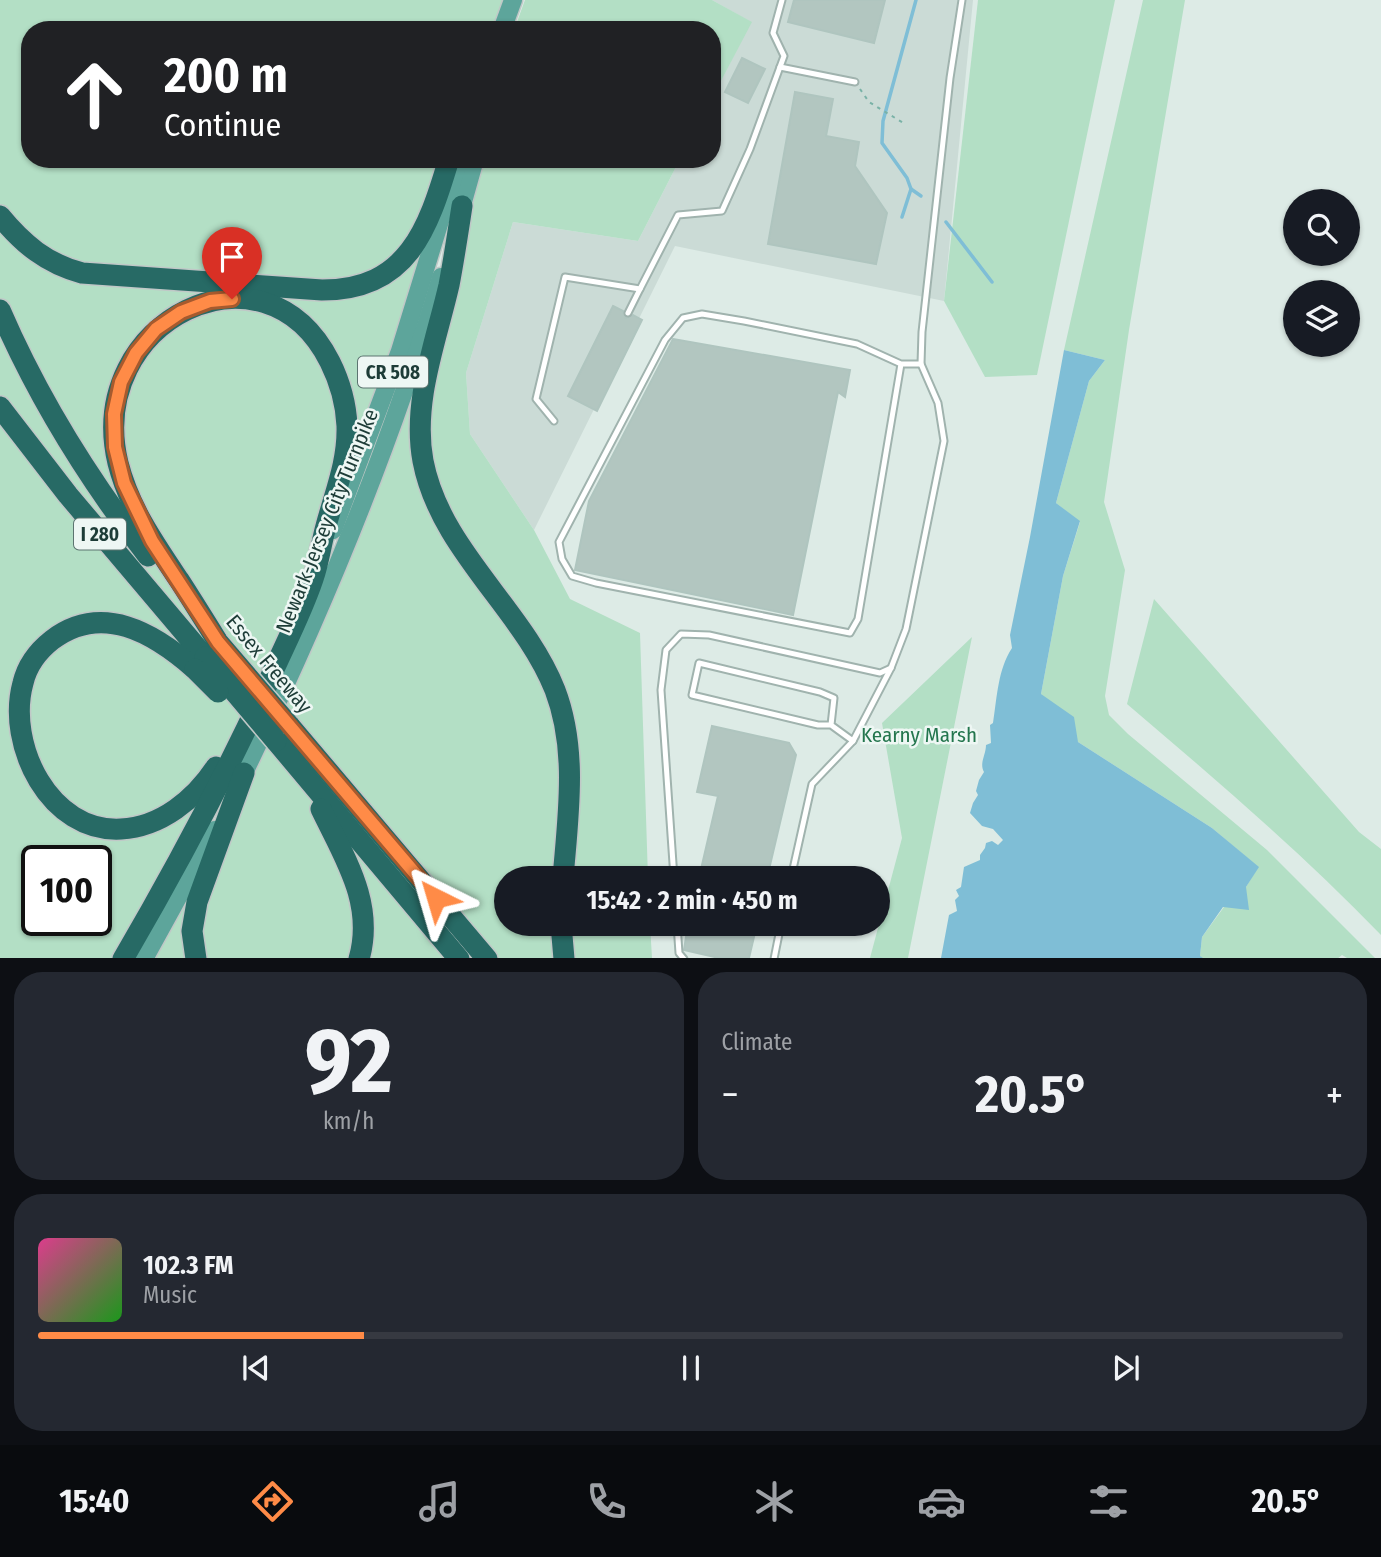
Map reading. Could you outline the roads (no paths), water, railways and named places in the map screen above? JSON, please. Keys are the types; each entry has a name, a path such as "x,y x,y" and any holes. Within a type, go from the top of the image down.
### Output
{"highway":[{"path":"0,216 32,249 57,264 82,273 322,290 349,289 382,276 412,248 431,216 446,168"},
{"path":"462,206 449,282 423,397 419,430 422,453 429,484 444,518 472,564 539,658 558,699 569,759 564,866"},
{"path":"206,656 128,494 115,447 114,414 126,372 149,336 181,312 199,304 221,300 244,300 264,304 301,324 317,341 329,361 343,396 347,422 346,452 341,480 326,524 313,579"},
{"name":"Essex Freeway","path":"0,310 44,399 92,479 153,563 206,656 487,958"},
{"name":"Essex Freeway","path":"0,407 68,495 275,741 310,766 459,958"},
{"name":"Newark-Jersey City Turnpike","path":"122,958 200,819 261,698 313,579"},
{"path":"206,656 117,624 100,623 64,632 44,647 23,680 20,715 29,760 51,799 76,819 106,829 130,828 156,820 174,811 198,792 261,698"},
{"path":"310,766 352,871 363,923 359,958"},
{"path":"196,958 192,932 197,902 244,773"},
{"path":"562,936 564,958"}],"main road":[{"path":"507,21 513,0"},
{"name":"Newark-Jersey City Turnpike","path":"313,579 396,363 456,168"},
{"name":"Newark-Jersey City Turnpike","path":"144,958 199,860 296,666 367,495 414,364 473,168"}],"lane":[{"path":"628,313 678,215 722,211 750,149 784,56 773,33 782,0"},
{"path":"795,866 812,784 853,740 891,668 906,629 944,441 937,403 921,364 922,332 950,78 962,0"},
{"path":"780,67 855,82"},
{"path":"554,421 536,399 565,277 640,289"},
{"path":"901,363 858,619 850,633 572,576 562,559 559,542 665,340 683,318 702,314 857,344 901,363 921,364"},
{"path":"673,866 661,690 666,650 681,634 709,635 880,673 891,668"},
{"path":"831,725 834,698 820,692 699,663 692,695 818,725 831,725 853,740"},
{"path":"678,936 679,953 684,958"},
{"path":"774,958 779,936"}],"water":[{"path":"1064,350 1105,360 1089,381 1056,503 1080,521 1063,576 1041,694 1074,717 1078,742 1212,828 1259,867 1246,887 1249,910 1223,907 1202,937 1200,956 1203,958 941,958 949,915 957,911 955,900 959,896 956,890 961,887 964,867 980,860 986,843 992,841 998,845 1003,840 993,829 982,826 970,813 978,795 976,791 979,780 984,772 982,762 986,745 991,743 990,725 993,723 1001,674 1012,648 1010,635"}],"waterway":[{"path":"902,217 911,189 907,178 882,143 883,121 916,0"},
{"path":"911,189 921,196"},
{"path":"946,222 992,282"}],"park label":[{"name":"Kearny Marsh","path":"919,735"}]}
